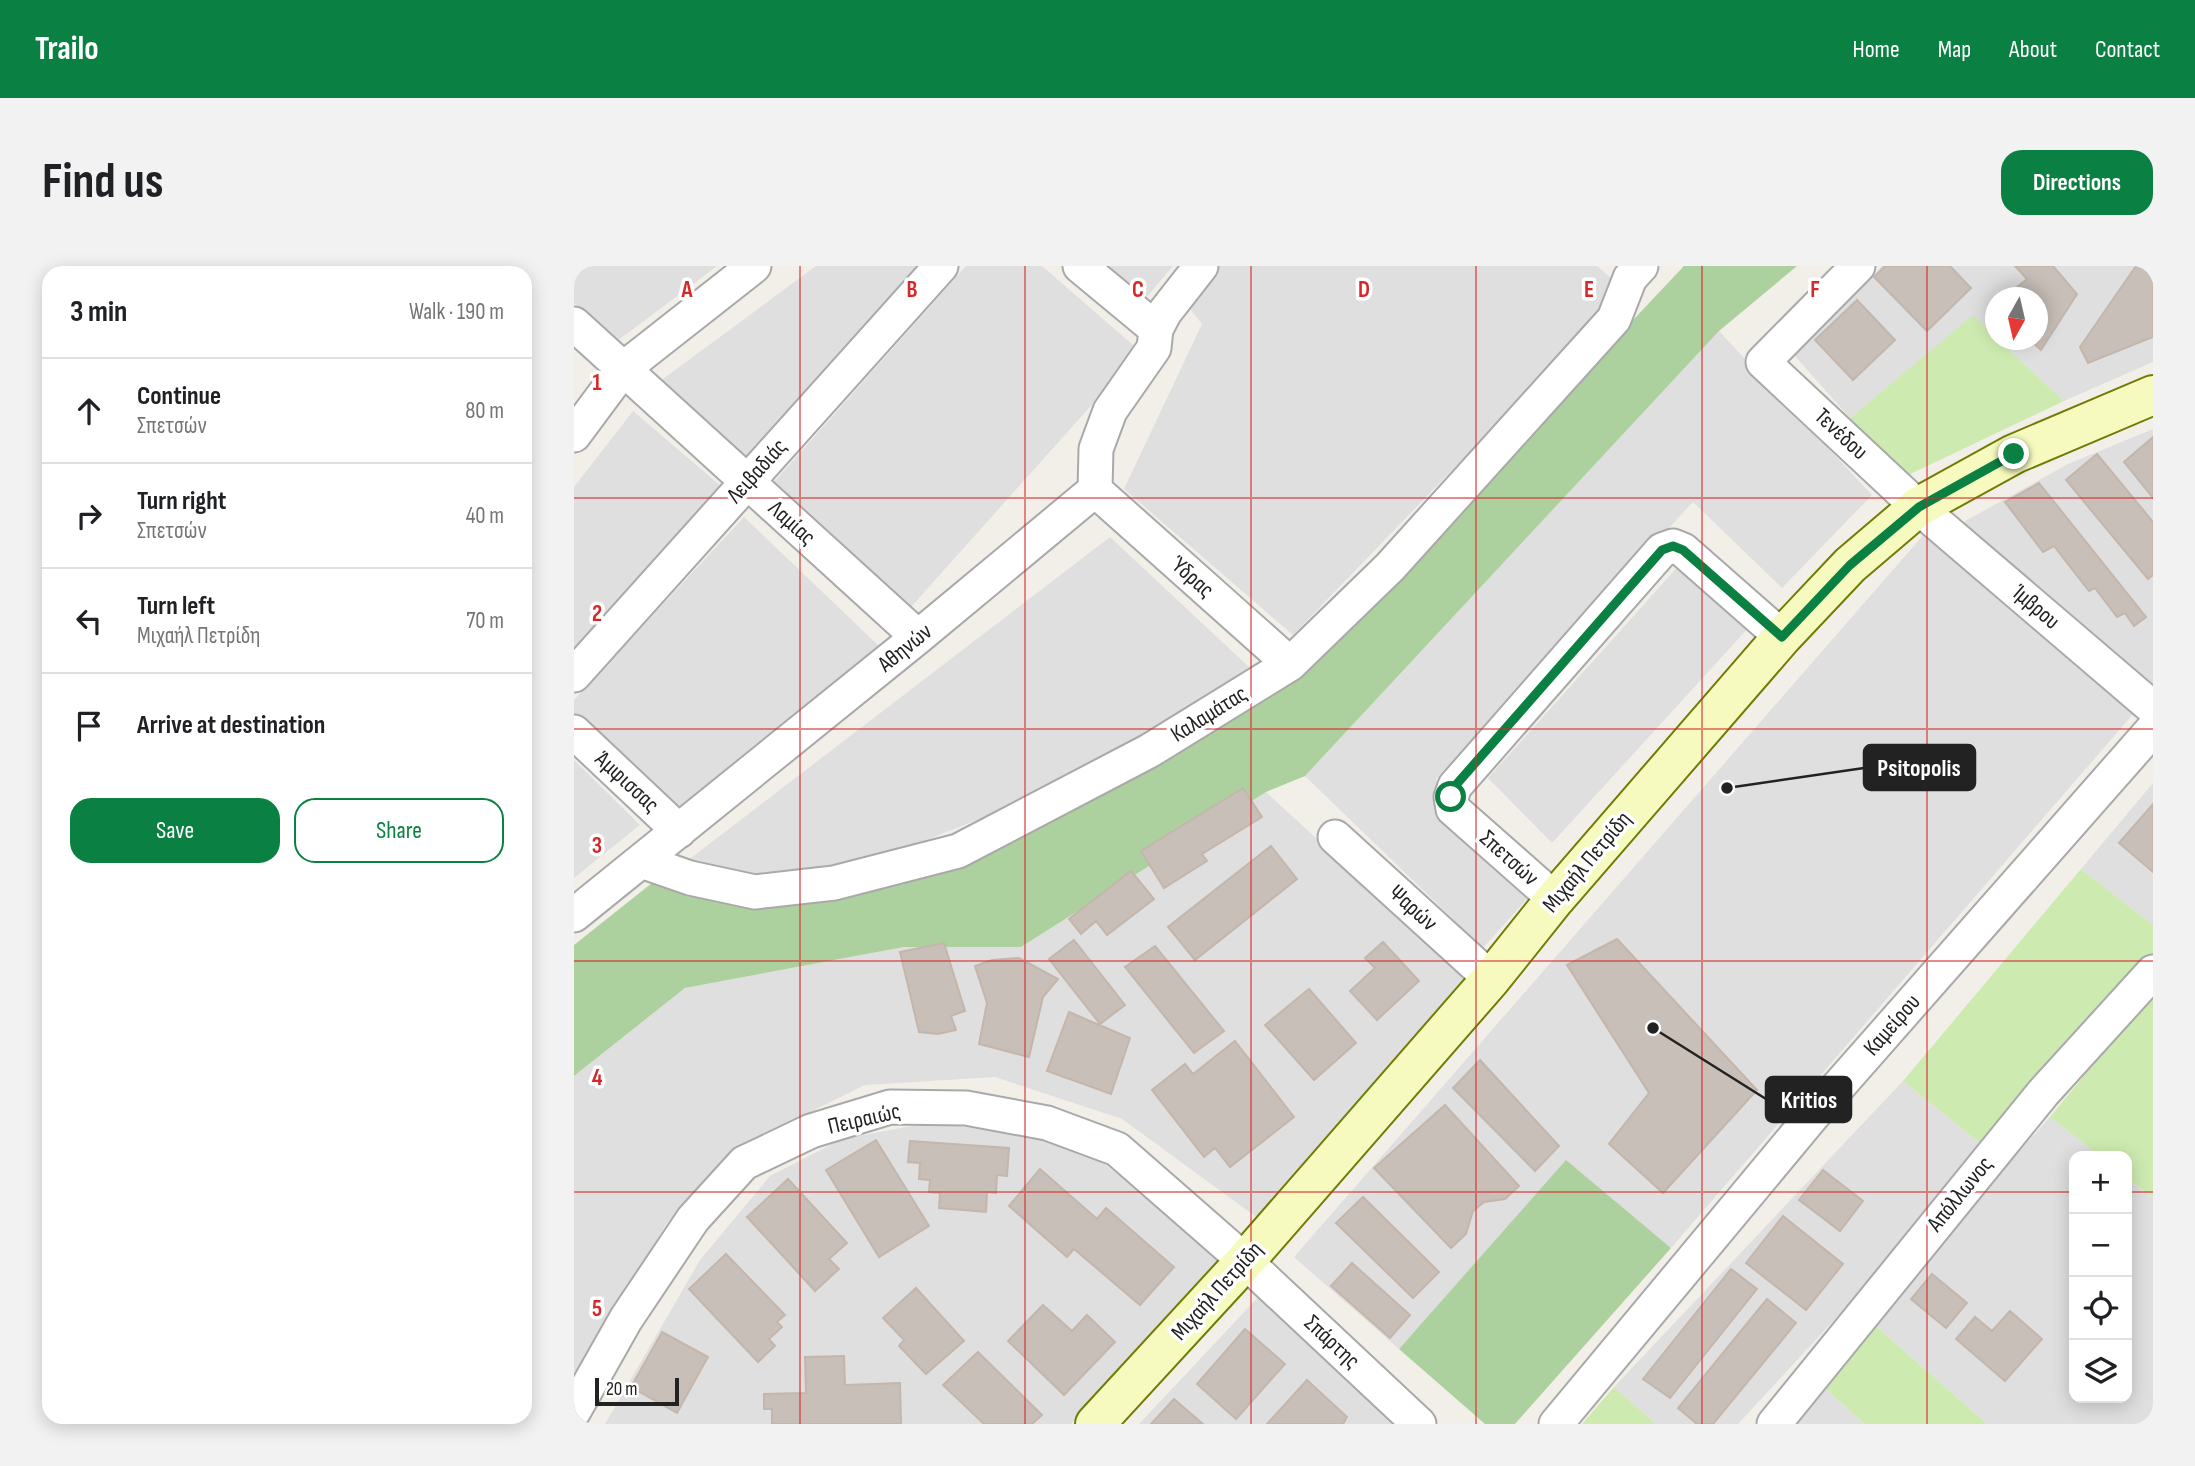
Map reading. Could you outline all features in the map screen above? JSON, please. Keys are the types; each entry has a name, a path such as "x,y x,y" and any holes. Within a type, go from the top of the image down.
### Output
{"main road":[{"name":"Μιχαήλ Πετρίδη","path":"1095,1424 1245,1261 1491,979 1555,899 1782,637 1850,565 1919,507 2014,454 2153,395"}],"street":[{"path":"574,435 624,369 754,266"},
{"name":"Λειβαδιάς","path":"574,675 941,266"},
{"path":"1080,266 1156,329"},
{"path":"1095,490 1096,449 1110,411 1154,348 1156,329 1174,298 1201,266"},
{"name":"Τενέδου","path":"1858,266 1763,362 1919,507"},
{"name":"Καλαμάτας","path":"640,861 690,878 755,892 834,883 958,851 1149,751 1290,664 1390,567 1614,319 1629,270"},
{"name":"Λαμίας","path":"574,324 918,637"},
{"name":"Ύδρας","path":"1095,490 1290,664"},
{"name":"Αθηνών","path":"574,915 1095,490"},
{"name":"Ίμβρου","path":"1919,507 2153,708"},
{"name":"Σπετσών","path":"1555,899 1453,809 1451,797 1455,786 1662,550 1673,546 1683,550 1782,637"},
{"name":"Καμείρου","path":"1556,1424 1814,1114 2153,729"},
{"name":"Άμφισσας","path":"574,732 679,831"},
{"name":"Ψαρών","path":"1335,836 1491,979"},
{"name":"Απόλλωνος","path":"1774,1424 2043,1093 2153,972"},
{"name":"Πειραιώς","path":"574,1411 626,1319 693,1219 744,1163 811,1131 890,1107 966,1108 1047,1123 1117,1149 1245,1261"},
{"name":"Σπάρτης","path":"1245,1261 1419,1424"}],"shaded area":[{"path":"574,266 717,266 616,342 574,303"},
{"path":"816,266 932,266 743,473 648,390"},
{"path":"966,266 1042,266 1140,351 902,617 766,491"},
{"path":"1104,266 1173,266 1145,299"},
{"path":"1208,266 1597,266 1611,278 1617,299 1293,635 1124,489 1202,324 1181,298"},
{"path":"1882,266 2153,266 2153,362 2064,401 2009,350 2048,350 2048,287 1985,287 1985,327 1973,316 1850,418 1794,355"},
{"path":"1719,331 1872,495 1782,588 1693,502 1436,779 1542,882 1483,948 1305,776"},
{"path":"633,411 729,493 574,662 574,487"},
{"path":"2153,429 2153,688 1960,524 2068,464"},
{"path":"744,517 879,646 685,814 574,715 574,700"},
{"path":"1926,532 2134,713 1671,1248 1566,1161 1399,1349 1294,1257"},
{"path":"1110,537 1249,667 1053,790 883,857 751,880 687,861"},
{"path":"1690,553 1761,614 1552,843 1488,778"},
{"path":"574,760 640,825 574,878"},
{"path":"2153,783 2153,925 2081,869"},
{"path":"1266,792 1467,977 1259,1219 1122,1119 995,1077 865,1085 747,1143 666,1224 574,1385 574,1076 685,988 904,947 1021,947"},
{"path":"1903,1081 1990,1151 1738,1424 1656,1424 1614,1387"},
{"path":"2050,1117 2094,1151 2069,1151 2069,1403 2132,1403 2132,1182 2153,1196 2153,1424 1987,1424 1869,1320"},
{"path":"933,1122 1048,1140 1102,1162 1227,1263 1071,1424 605,1424 700,1260 770,1176 842,1139"},
{"path":"1262,1293 1404,1424 1139,1424"},
{"path":"1822,1386 1865,1424 1790,1424"}],"green space":[{"path":"1684,266 1797,266 1719,331 1305,776 1266,792 1021,947 904,947 685,988 574,1076 574,945 652,883 788,902 990,847 1300,673"},
{"path":"1973,315 1985,327 1985,350 2009,350 2064,401 1906,476 1850,418"},
{"path":"2081,869 2153,925 2153,959 1990,1151 1903,1081"},
{"path":"2153,992 2153,1196 2132,1182 2132,1151 2094,1151 2050,1117"},
{"path":"1566,1160 1671,1248 1515,1424 1485,1424 1399,1349"},
{"path":"1869,1320 1987,1424 1865,1424 1822,1386"},
{"path":"1614,1387 1656,1424 1582,1424"}],"building":[{"path":"1885,266 1950,266 1971,288 1927,331 1874,277"},
{"path":"2015,266 2053,266 2077,294 2048,339 2048,287 2017,287 2027,279"},
{"path":"2136,266 2153,266 2153,337 2088,363 2080,347"},
{"path":"1857,300 1895,340 1853,380 1815,340"},
{"path":"2153,437 2153,498 2124,462"},
{"path":"2097,454 2153,522 2153,575 2148,579 2066,480"},
{"path":"2039,483 2146,617 2134,626 2125,613 2117,617 2095,588 2089,591 2054,546 2043,552 2005,502"},
{"path":"1243,788 1262,817 1202,854 1207,861 1164,888 1141,851"},
{"path":"2153,804 2153,872 2119,843"},
{"path":"1271,846 1297,879 1195,960 1168,927"},
{"path":"1131,871 1154,899 1107,935 1096,921 1081,934 1069,919"},
{"path":"1617,939 1757,1090 1663,1193 1609,1144 1649,1093 1567,965"},
{"path":"1074,940 1125,1005 1100,1024 1049,959"},
{"path":"1383,942 1419,981 1377,1020 1350,991 1375,968 1365,958"},
{"path":"944,943 965,1011 951,1016 956,1030 938,1034 919,1032 900,952"},
{"path":"1155,946 1224,1031 1194,1053 1125,967"},
{"path":"1019,958 1058,979 1043,997 1029,1057 979,1044 987,1003 975,966 992,960"},
{"path":"1309,989 1356,1043 1314,1080 1265,1025"},
{"path":"1069,1012 1130,1038 1111,1094 1047,1071"},
{"path":"1235,1041 1294,1117 1230,1167 1215,1148 1204,1157 1152,1090 1185,1064 1193,1074"},
{"path":"1480,1060 1559,1146 1535,1171 1453,1088"},
{"path":"1445,1105 1519,1186 1505,1199 1484,1202 1473,1211 1466,1234 1451,1248 1374,1168"},
{"path":"876,1140 929,1226 879,1257 826,1170"},
{"path":"910,1141 1009,1148 1007,1176 997,1175 996,1193 987,1192 986,1212 939,1208 940,1193 929,1192 930,1180 919,1179 920,1163 908,1162"},
{"path":"1040,1169 1097,1219 1106,1208 1174,1267 1140,1305 1074,1249 1067,1257 1009,1206"},
{"path":"1823,1170 1863,1201 1840,1231 1799,1200"},
{"path":"788,1179 847,1243 829,1259 839,1269 815,1291 747,1217"},
{"path":"1363,1197 1439,1272 1413,1298 1336,1223"},
{"path":"1783,1216 1843,1264 1806,1310 1746,1263"},
{"path":"726,1254 785,1315 777,1322 782,1327 769,1339 775,1346 758,1362 689,1289"},
{"path":"1352,1263 1410,1315 1390,1338 1331,1286"},
{"path":"1731,1269 1757,1289 1670,1398 1643,1379"},
{"path":"1932,1274 1967,1303 1946,1328 1911,1299"},
{"path":"916,1288 964,1341 926,1374 899,1346 904,1340 883,1318"},
{"path":"1767,1299 1796,1323 1713,1424 1697,1424 1678,1408"},
{"path":"1043,1305 1072,1331 1087,1315 1115,1342 1064,1395 1008,1341"},
{"path":"2010,1311 2042,1339 2005,1381 1956,1339 1975,1317 1992,1331"},
{"path":"1245,1329 1285,1364 1236,1419 1197,1384"},
{"path":"662,1332 708,1357 677,1413 631,1387"},
{"path":"978,1352 1042,1415 1032,1424 984,1424 943,1385"},
{"path":"844,1356 845,1385 900,1383 901,1424 772,1424 772,1409 764,1409 764,1394 806,1393 805,1357"},
{"path":"1307,1380 1347,1417 1343,1424 1267,1424"},
{"path":"1174,1399 1203,1424 1151,1424"}],"place":[{"name":"Psitopolis","path":"1727,788"},
{"name":"Kritios","path":"1653,1028"}],"route":[{"path":"1451,797 1455,786 1662,550 1673,546 1683,550 1782,637 1850,565 1919,507 2014,454"}]}
